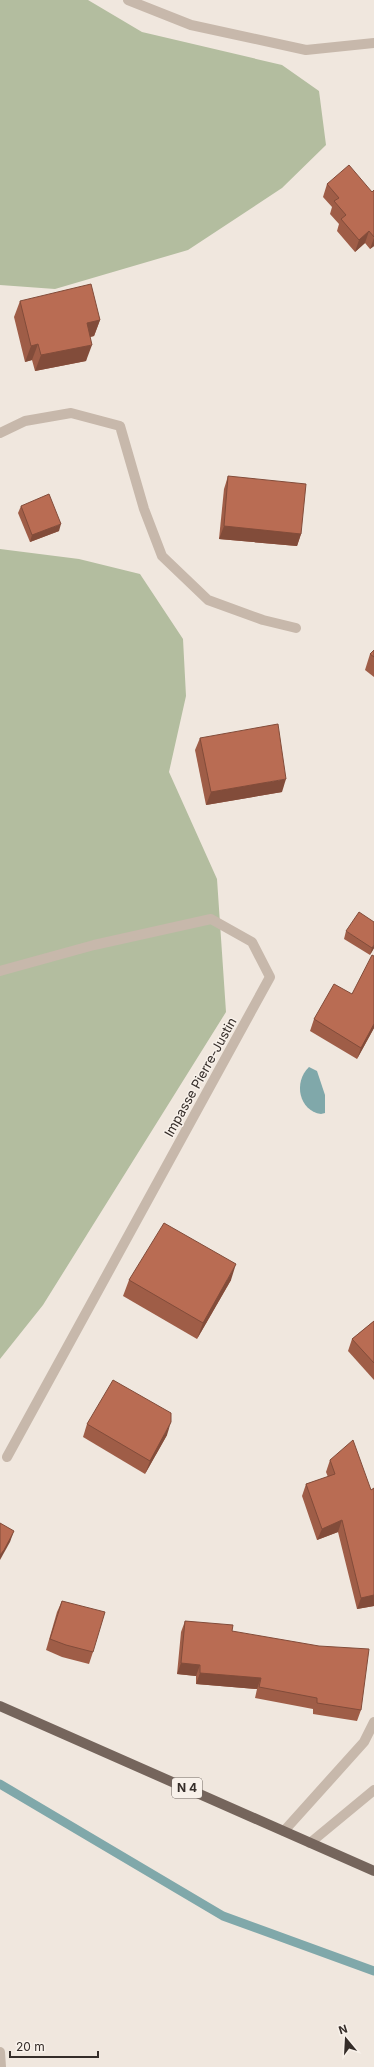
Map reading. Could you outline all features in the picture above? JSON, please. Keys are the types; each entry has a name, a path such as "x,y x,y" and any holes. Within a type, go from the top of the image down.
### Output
{"main road":[{"name":"N 4","path":"0,1706 374,1871"}],"street":[{"path":"128,0 191,25 306,50 374,43"},
{"path":"0,433 25,421 71,413 120,426 144,509 162,556 208,600 263,620 296,628"},
{"name":"Impasse Pierre-Justin","path":"0,971 94,945 211,919 252,942 270,977 7,1457"},
{"path":"284,1831 364,1742 374,1722"},
{"path":"310,1843 374,1790"},
{"path":"0,2052 1,2067"}],"green space":[{"path":"0,0 88,0 142,32 282,65 319,91 326,145 282,188 188,250 55,289 0,285"},
{"path":"0,549 79,559 140,574 183,639 186,696 169,772 217,879 226,1012 43,1305 0,1359"}],"water":[{"path":"309,1067 317,1071 325,1095 325,1113 321,1114 314,1112 303,1102 300,1088 301,1080"}],"building":[{"path":"349,165 372,192 374,190 374,237 369,231 359,240 341,219 346,215 334,201 339,198 327,184"},
{"path":"91,284 100,320 87,323 92,345 41,355 38,344 31,346 20,301"},
{"path":"228,476 306,484 301,534 224,526"},
{"path":"49,494 61,524 32,535 21,506"},
{"path":"374,650 374,657 370,654"},
{"path":"278,724 286,779 211,792 200,738"},
{"path":"359,912 374,922 374,945 372,948 346,931"},
{"path":"372,955 374,956 374,1024 361,1048 314,1019 334,984 352,994"},
{"path":"164,1223 236,1264 203,1323 129,1280"},
{"path":"374,1321 374,1363 352,1339"},
{"path":"113,1380 171,1413 171,1422 150,1461 87,1424"},
{"path":"353,1440 371,1490 374,1488 374,1595 361,1598 342,1520 322,1529 306,1484 335,1474 330,1460"},
{"path":"0,1523 14,1531 0,1555"},
{"path":"62,1601 105,1612 93,1652 50,1639"},
{"path":"185,1621 233,1625 232,1631 319,1646 369,1649 361,1710 317,1703 317,1698 259,1687 261,1678 200,1673 200,1665 181,1663"}],"waterway":[{"path":"0,1784 223,1916 374,1971"}]}
